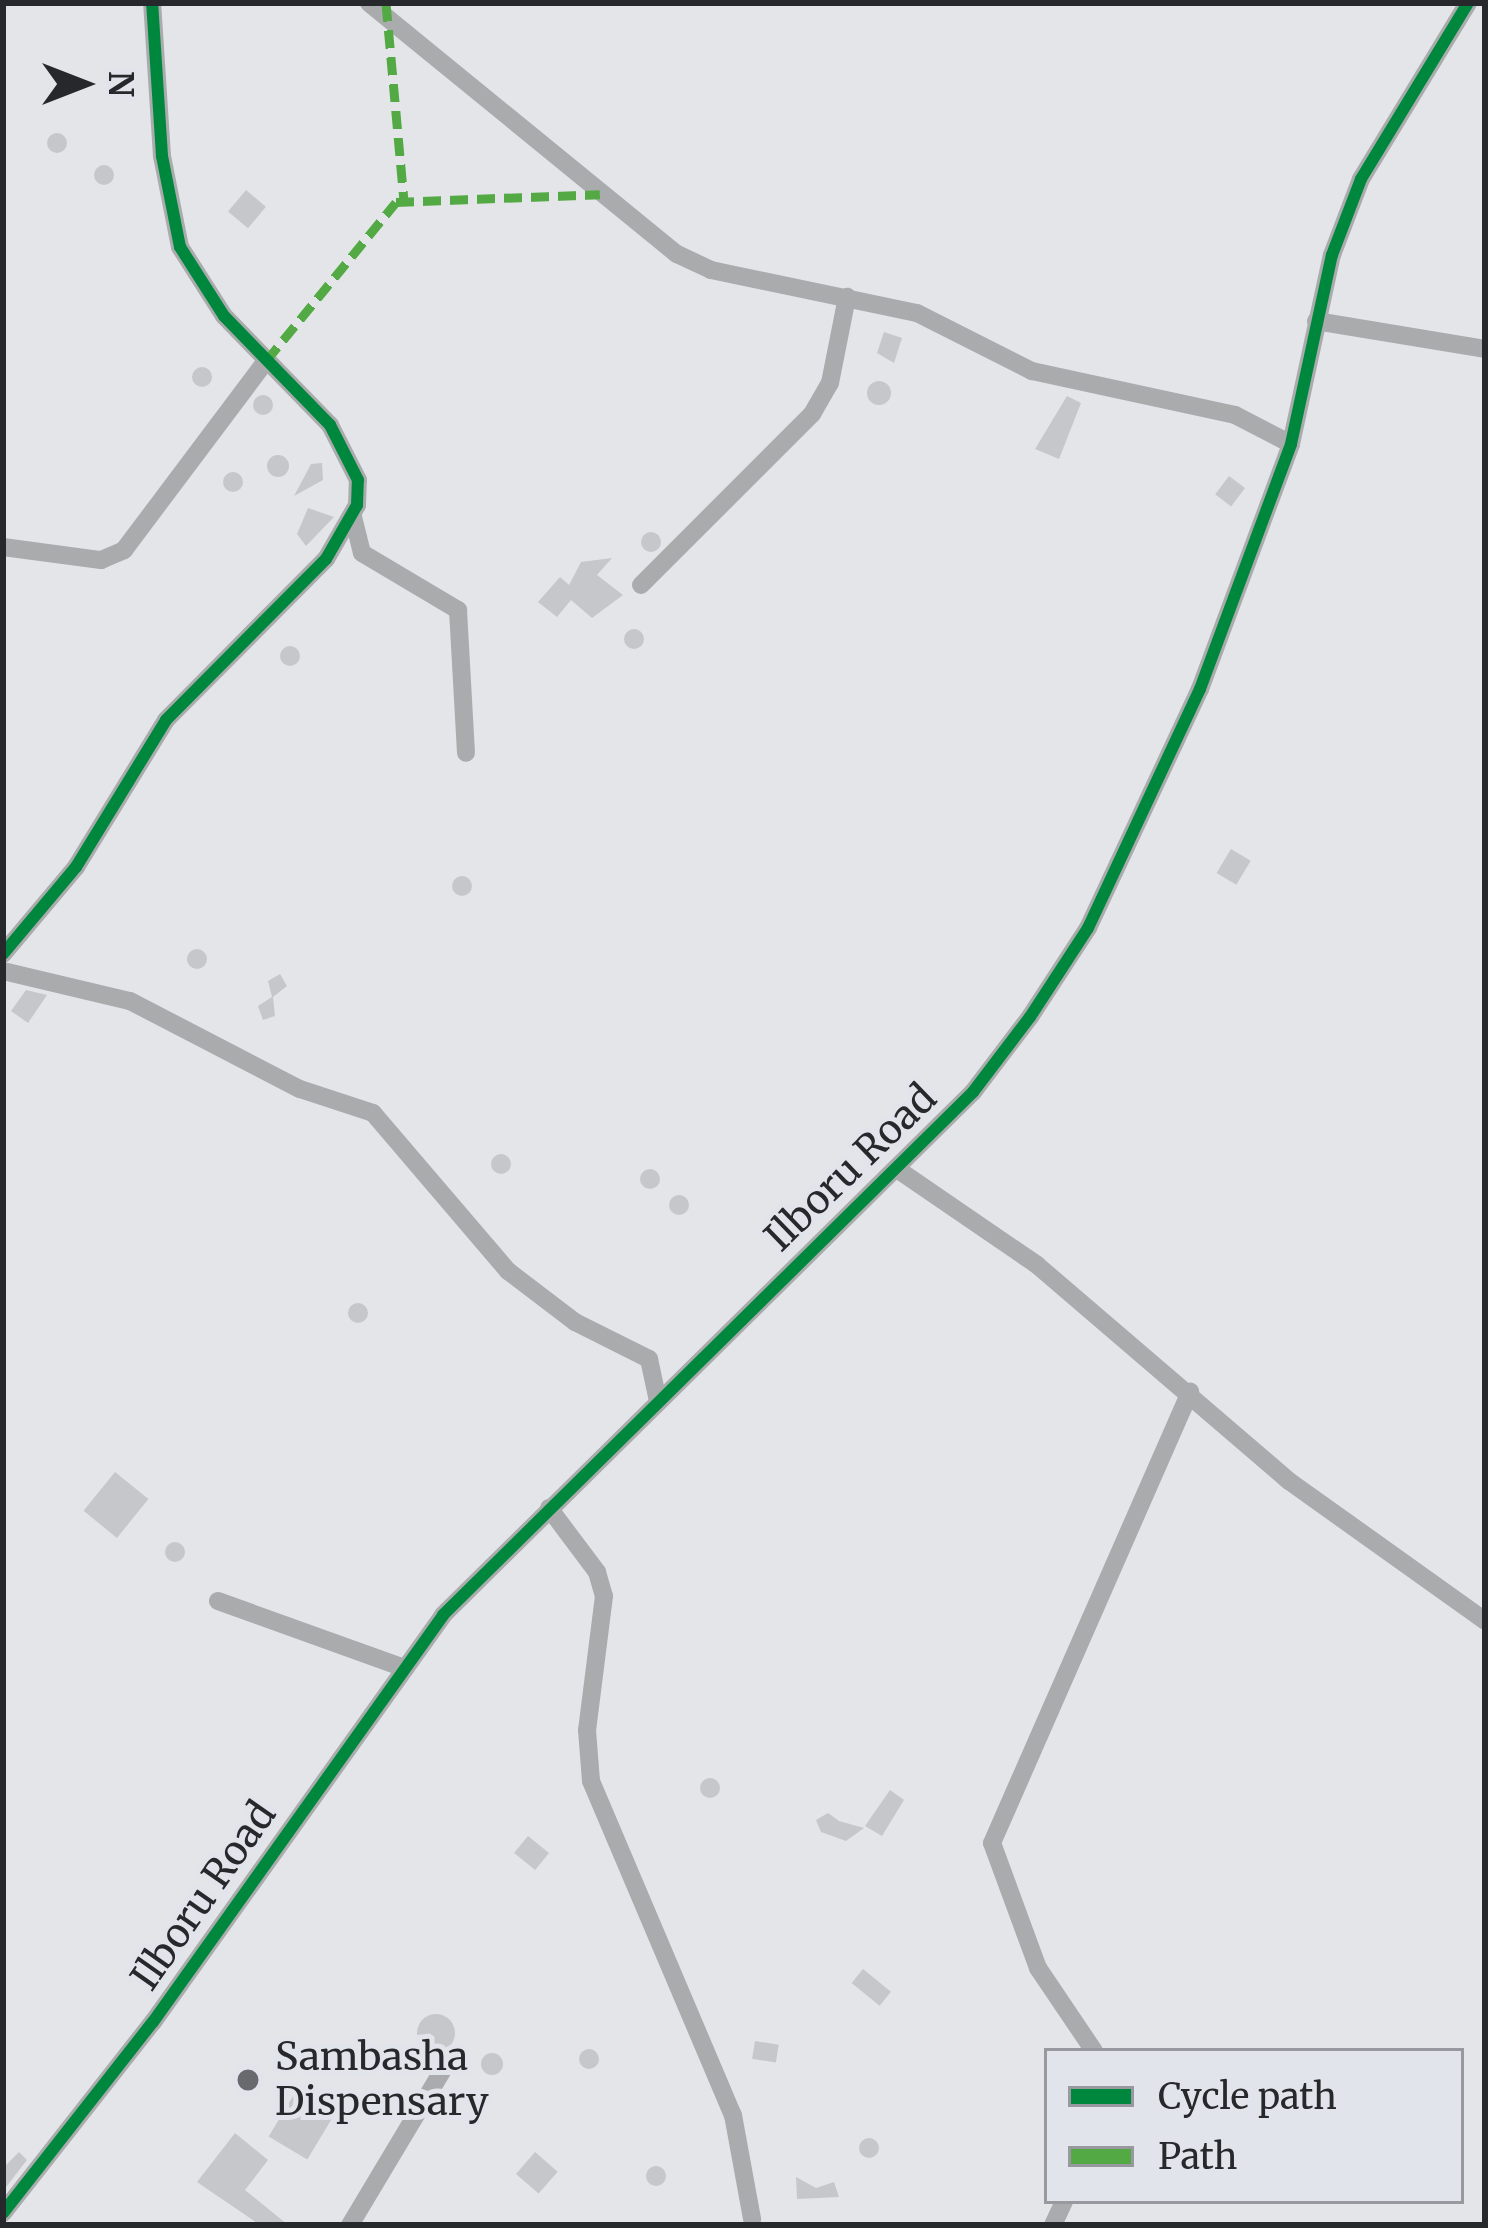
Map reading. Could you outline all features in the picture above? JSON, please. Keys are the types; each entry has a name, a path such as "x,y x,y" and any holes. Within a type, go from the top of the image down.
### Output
{"street":[{"path":"3,954 76,866 166,720 326,559 352,517 358,480 329,425 224,316 180,247 162,156 152,3"},
{"path":"369,3 676,254 731,275 917,313 1032,371 1235,415 1291,444"},
{"name":"Ilboru Road","path":"3,2213 153,2022 401,1667 549,1508 828,1227 897,1168 973,1092 1088,928 1200,689 1291,444 1316,321 1361,179 1468,3"},
{"path":"641,585 812,414 830,383 848,297"},
{"path":"1316,321 1485,349"},
{"path":"3,547 101,560 124,550 266,361"},
{"path":"352,517 362,553 458,610 466,753"},
{"path":"3,971 130,1001 299,1089 373,1113 508,1271 575,1322 649,1359 658,1401"},
{"path":"897,1168 1037,1265 1190,1390 1289,1481 1485,1621"},
{"path":"1092,2048 1038,1969 992,1843 1190,1390"},
{"path":"549,1508 598,1572 604,1596 587,1730 591,1781 733,2115 752,2219"},
{"path":"218,1601 401,1667"},
{"path":"350,2225 445,2066"}],"building":[{"path":"57,133 67,143 57,153 47,143"},
{"path":"104,165 114,175 104,185 94,175"},
{"path":"246,190 266,207 248,228 228,211"},
{"path":"884,332 902,338 894,363 877,353"},
{"path":"202,367 212,377 202,387 192,377"},
{"path":"879,381 891,393 879,405 867,393"},
{"path":"263,395 273,405 263,415 253,405"},
{"path":"1067,396 1081,403 1059,459 1035,449"},
{"path":"278,455 289,466 278,477 267,466"},
{"path":"322,463 323,480 294,496 311,464"},
{"path":"233,472 243,482 233,492 223,482"},
{"path":"1229,476 1245,488 1231,506 1215,494"},
{"path":"308,508 334,517 306,546 297,534"},
{"path":"651,532 661,542 651,552 641,542"},
{"path":"612,558 597,575 623,595 592,618 571,600 557,617 538,602 560,577 569,585 581,562"},
{"path":"634,629 644,639 634,649 624,639"},
{"path":"290,646 300,656 290,666 280,656"},
{"path":"1231,849 1251,861 1236,885 1217,873"},
{"path":"462,876 472,886 462,896 452,886"},
{"path":"197,949 207,959 197,969 187,959"},
{"path":"280,974 287,986 273,997 275,1016 263,1020 258,1006 272,997 268,981"},
{"path":"26,990 47,995 28,1023 11,1011"},
{"path":"501,1154 511,1164 501,1174 491,1164"},
{"path":"650,1169 660,1179 650,1189 640,1179"},
{"path":"679,1195 689,1205 679,1215 669,1205"},
{"path":"358,1303 368,1313 358,1323 348,1313"},
{"path":"115,1472 148,1499 117,1538 84,1511"},
{"path":"175,1542 185,1552 175,1562 165,1552"},
{"path":"710,1778 720,1788 710,1798 700,1788"},
{"path":"890,1790 904,1800 882,1836 865,1826"},
{"path":"828,1813 864,1828 846,1841 821,1832 816,1820"},
{"path":"528,1836 549,1853 535,1870 514,1853"},
{"path":"863,1969 891,1992 880,2006 852,1983"},
{"path":"436,2014 449,2020 455,2033 449,2046 436,2052 423,2046 417,2033 423,2020"},
{"path":"755,2041 779,2045 776,2063 752,2059"},
{"path":"589,2049 599,2059 589,2069 579,2059"},
{"path":"492,2053 503,2064 492,2075 481,2064"},
{"path":"296,2091 335,2114 307,2160 269,2136"},
{"path":"235,2133 268,2160 245,2190 288,2225 260,2225 197,2182"},
{"path":"869,2138 879,2148 869,2158 859,2148"},
{"path":"19,2152 27,2160 3,2191 3,2168"},
{"path":"535,2152 558,2172 539,2194 516,2174"},
{"path":"656,2166 666,2176 656,2186 646,2176"},
{"path":"796,2177 816,2188 834,2182 839,2197 797,2199"}],"marked path":[{"path":"386,3 404,200"},
{"path":"266,361 396,202 600,194"}],"cycle path":[{"path":"3,954 76,867 166,720 326,559 357,505 358,480 330,425 224,316 180,247 162,156 152,3"},
{"path":"3,2213 153,2022 443,1615 973,1092 1030,1017 1088,928 1200,689 1291,444 1332,255 1361,179 1468,3"}],"place":[{"name":"Sambasha Dispensary","path":"248,2080"}]}
